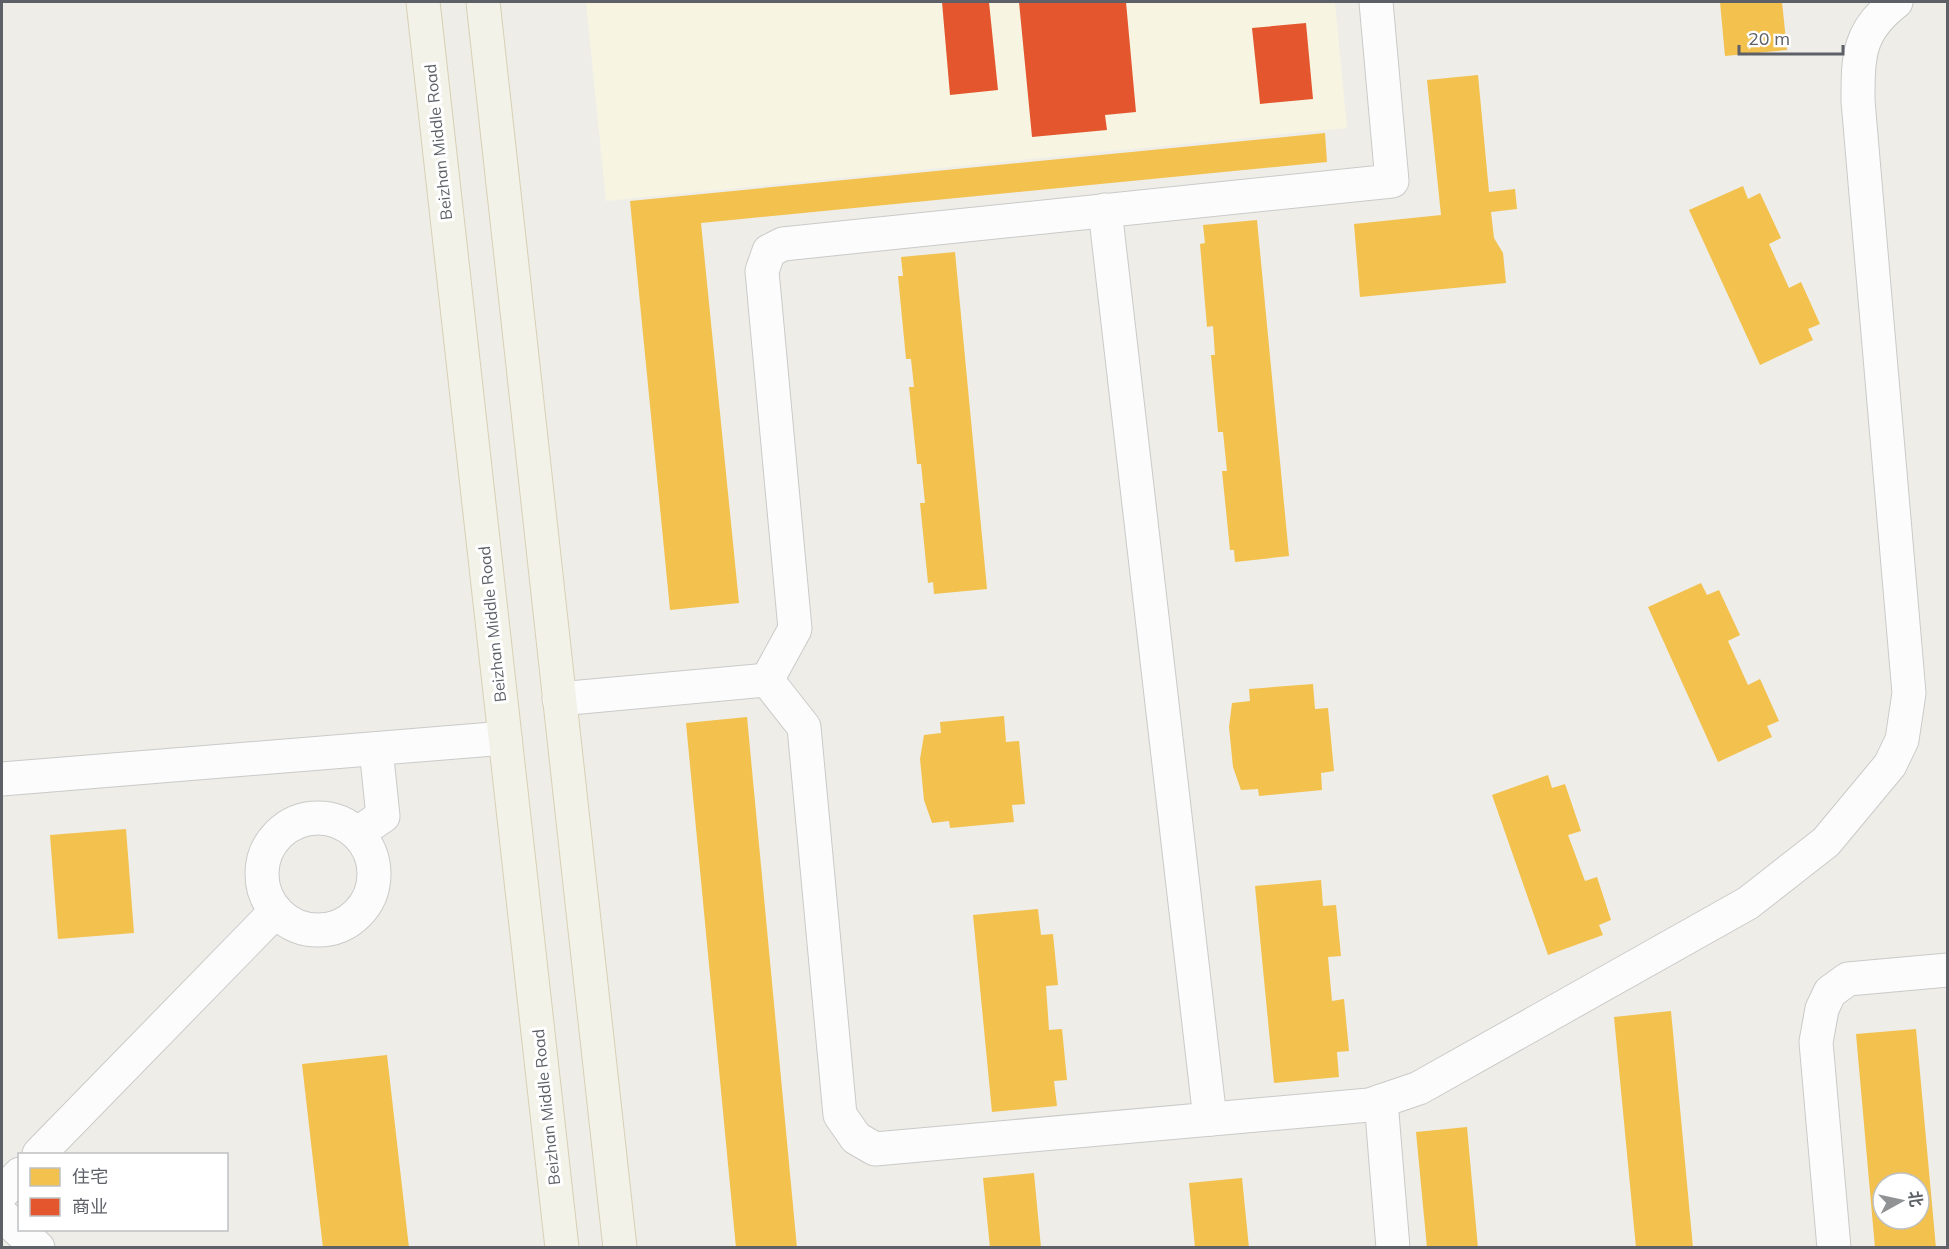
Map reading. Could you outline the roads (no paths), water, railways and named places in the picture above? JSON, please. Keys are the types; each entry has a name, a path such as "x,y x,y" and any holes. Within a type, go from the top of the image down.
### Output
{"main road":[{"name":"Beizhan Middle Road","path":"423,2 562,1248"},
{"path":"483,2 620,1248"}],"street":[{"path":"767,680 795,629 762,271 769,251 783,244 1392,181 1376,2"},
{"path":"767,680 804,727 840,1115 856,1138 875,1149 1369,1105 1419,1088 1748,903 1826,842 1890,765 1902,740 1910,693 1858,101 1858,64 1864,41 1880,14 1896,2"},
{"path":"1105,210 1210,1119"},
{"path":"559,699 767,680"},
{"path":"2,779 505,738"},
{"path":"358,833 383,816 376,749"},
{"path":"309,818 327,818 343,823 358,833 369,848 375,866 374,885 367,903 355,917 339,927 322,930 305,929 289,922 276,911 267,896 262,880 263,863 269,847 279,833 293,823 309,818"},
{"path":"41,1153 276,911"},
{"path":"1834,1248 1816,1042 1822,1009 1830,992 1848,979 1947,970"},
{"path":"1381,1101 1393,1248"},
{"path":"2,1193 18,1176"},
{"path":"2,1215 18,1230"},
{"path":"19,1231 38,1248"}]}
